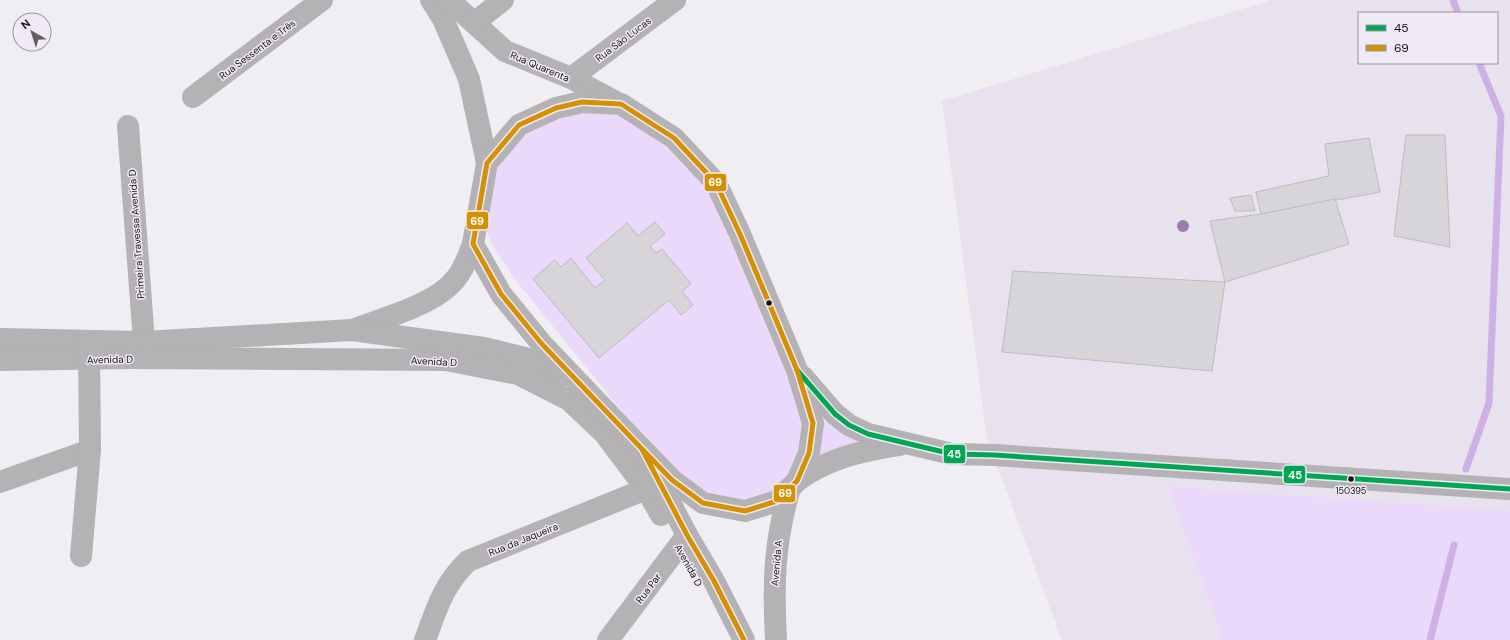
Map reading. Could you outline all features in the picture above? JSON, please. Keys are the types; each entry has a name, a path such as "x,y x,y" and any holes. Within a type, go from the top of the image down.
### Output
{"street":[{"name":"Rua Sessenta e Três","path":"193,97 322,0"},
{"name":"Rua Quarenta","path":"431,0 443,19 469,79 487,163 472,244 501,294 541,343 672,480 704,503 745,511 777,501 794,484 808,453 813,423 797,370 740,234 716,183 674,138 621,104 571,78 505,51 449,0"},
{"path":"474,23 503,0"},
{"name":"Rua São Lucas","path":"571,78 675,0"},
{"name":"Rua Quarenta","path":"487,163 519,125 556,108 582,102 621,104"},
{"name":"Primeira Travessa Avenida D","path":"128,126 144,342"},
{"name":"Avenida D","path":"352,330 428,299 450,285 465,266 472,244"},
{"name":"Avenida D","path":"0,360 144,342 352,330 484,348 525,358 574,378"},
{"name":"Avenida D","path":"0,339 89,350 446,360 518,374 569,400 604,433 650,481"},
{"path":"81,556 90,450 89,350"},
{"path":"797,370 835,414 849,425 868,434 952,454 994,455 1510,489"},
{"path":"794,484 812,469 837,458 862,451 906,444"},
{"path":"0,482 90,450"},
{"name":"Avenida D","path":"642,450 650,481 683,541 731,640"},
{"name":"Rua da Jaqueira","path":"425,640 445,588 454,575 468,561 650,481"},
{"name":"Avenida A","path":"776,640 773,595 776,549 794,484"},
{"name":"Avenida D","path":"683,541 714,581 744,640"},
{"name":"Rua Par","path":"608,640 683,541"}],"shaded area":[{"path":"1272,0 1510,0 1510,640 1062,640 987,439 942,101"},
{"path":"575,100 683,137 802,389 803,447 793,470 780,485 764,495 745,501 709,493 687,481 644,439 514,278 493,246 487,231 489,204 502,152 520,129"},
{"path":"830,408 889,438 813,460 819,418"},
{"path":"1169,487 1510,511 1510,640 1223,640"}],"building":[{"path":"1406,135 1445,135 1450,247 1394,236"},
{"path":"1369,138 1380,192 1261,214 1256,192 1329,176 1325,144"},
{"path":"1251,195 1255,211 1235,211 1230,198"},
{"path":"1335,199 1349,244 1225,282 1210,221 1261,214"},
{"path":"655,222 665,234 650,246 656,253 662,249 691,284 682,291 693,305 681,315 669,300 599,358 533,279 555,260 561,267 571,258 595,288 605,280 586,258 627,223 638,236"},
{"path":"1013,271 1225,282 1212,371 1002,352"}],"waterway":[{"path":"1453,0 1458,12"},
{"path":"1466,469 1489,403 1501,116 1479,64"},
{"path":"1430,640 1454,545"}],"transit line":[{"name":"69","path":"642,449 672,480 703,503 745,511 777,501 797,481 809,453 813,423 797,370 740,234 716,183 674,138 621,104 582,102 556,108 519,125 487,163 473,244 501,294 541,343 642,449 687,535 714,581 744,640"},
{"name":"45","path":"797,370 835,414 849,425 868,434 952,454 994,455 1510,489"}],"place":[{"name":"150395","path":"1351,479"}]}
